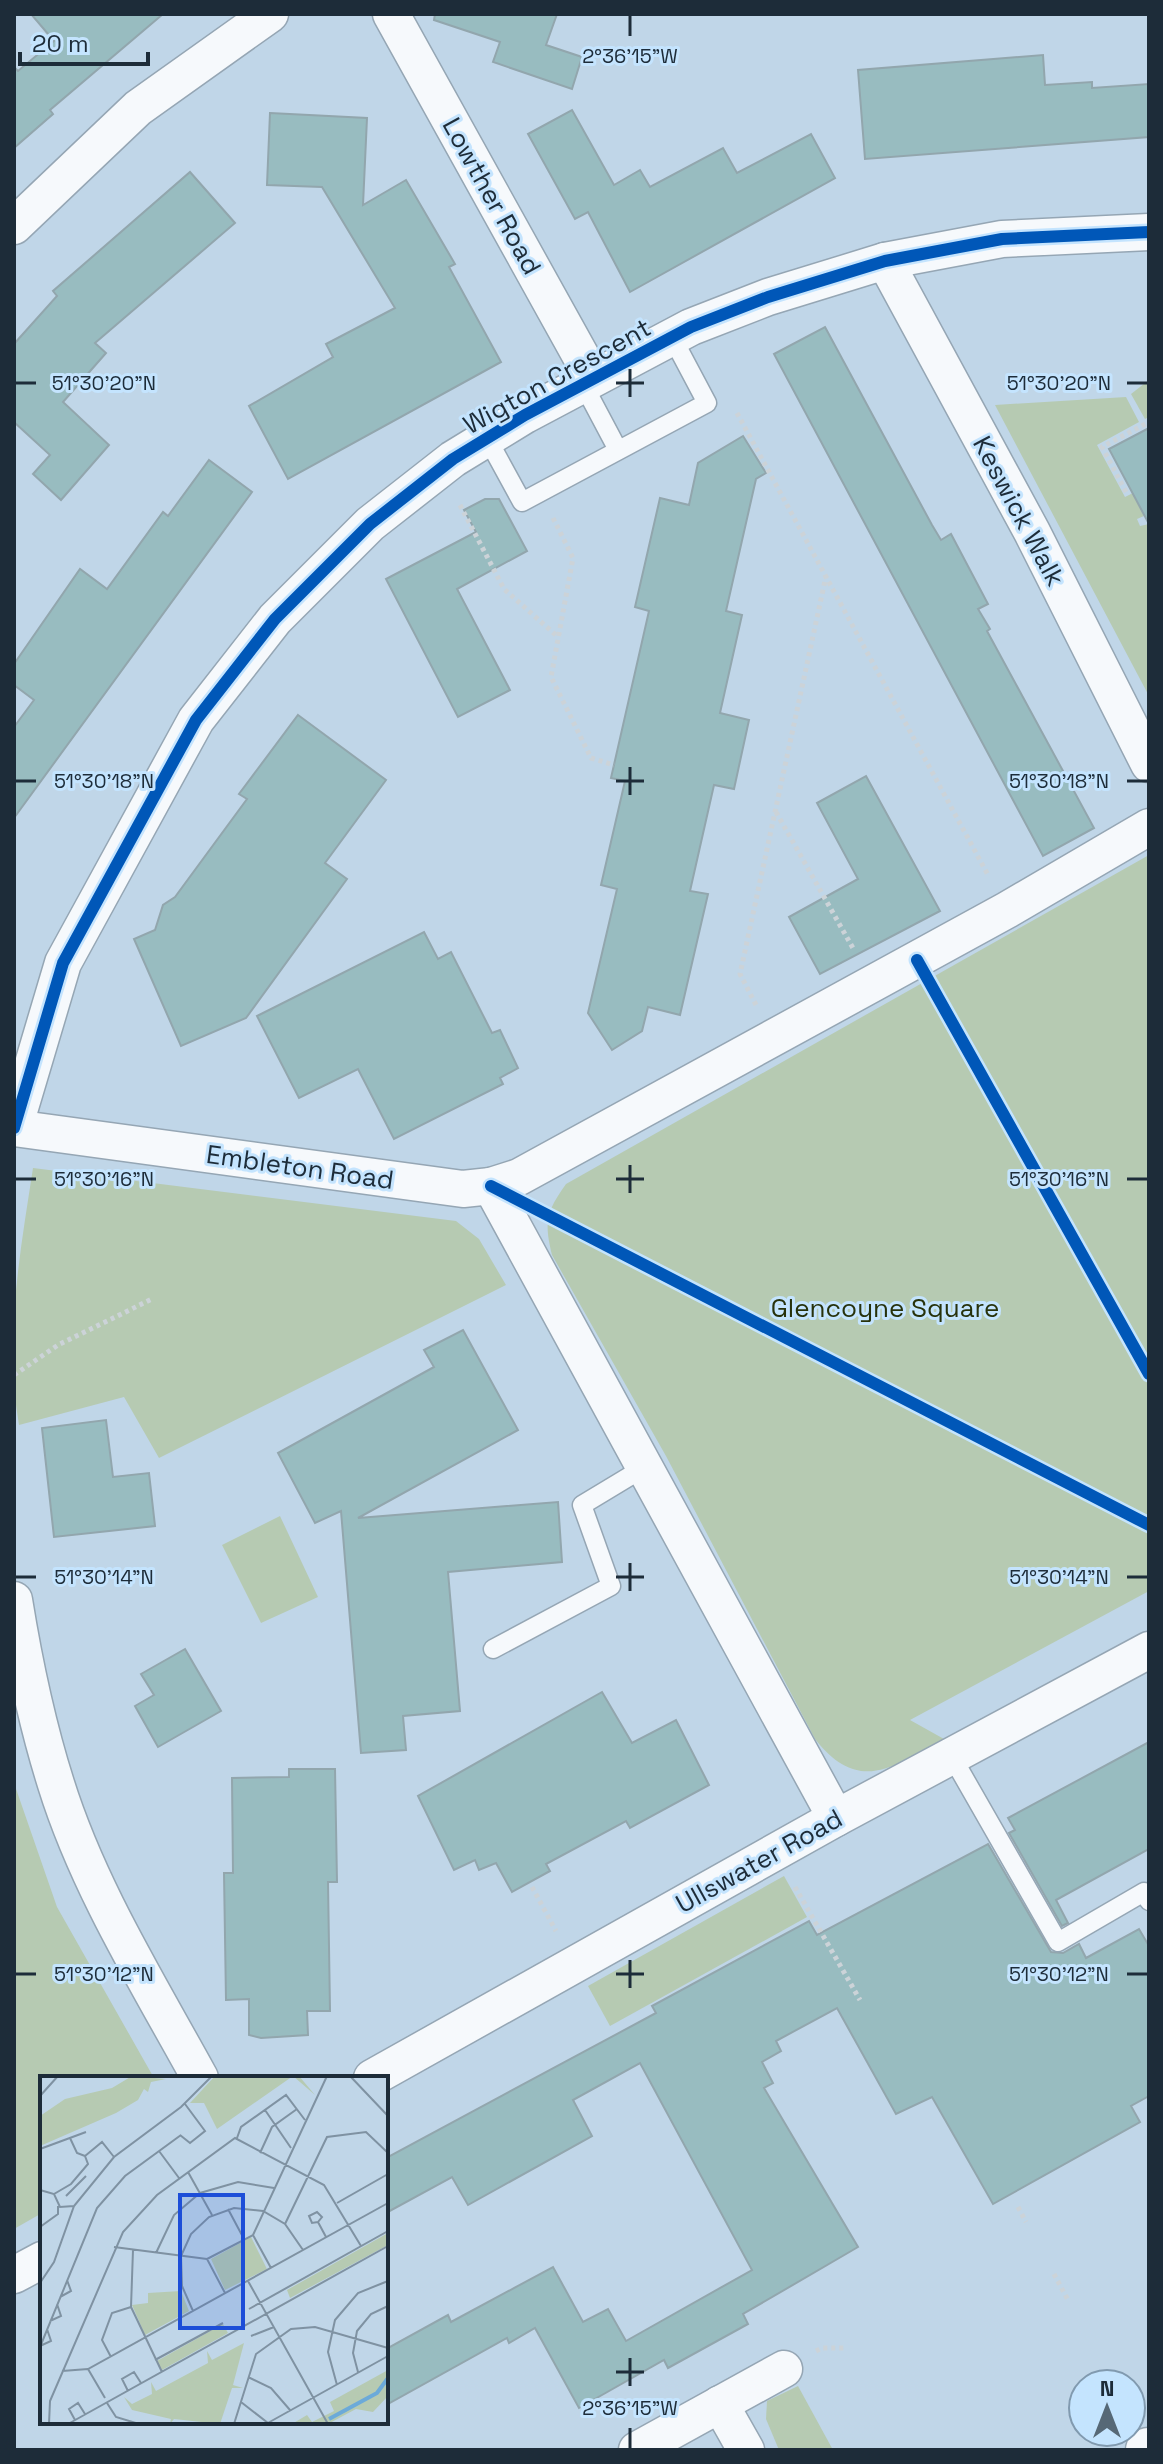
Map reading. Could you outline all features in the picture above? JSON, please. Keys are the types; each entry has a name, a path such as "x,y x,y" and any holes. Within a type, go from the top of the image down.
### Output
{"street":[{"path":"14,226 138,108 270,14"},
{"name":"Lowther Road","path":"391,14 588,381"},
{"name":"Wigton Crescent","path":"14,1128 63,963 196,720 275,619 370,524 441,468 487,438 672,337 768,297 885,261 1002,239 1149,232"},
{"name":"Keswick Walk","path":"885,261 1032,532 1149,764"},
{"path":"836,1818 491,1186 519,1177 917,960 1149,827"},
{"name":"Embleton Road","path":"14,1128 463,1189 491,1186"},
{"path":"14,1600 26,1673 56,1786 106,1904 199,2076"},
{"name":"Ullswater Road","path":"376,2076 836,1818 1149,1650"},
{"path":"14,2275 40,2261"},
{"path":"637,2450 784,2369"},
{"path":"720,2404 746,2450"}],"lane":[{"path":"487,438 522,502 707,403 672,337"},
{"path":"588,381 618,450"},
{"path":"493,1649 611,1586 582,1505 645,1467"},
{"path":"951,1755 1058,1942 1144,1892 1149,1901"},
{"path":"1140,2450 1149,2431"}],"path":[{"path":"736,410 1007,910"},
{"path":"1126,492 1102,447 1149,422"},
{"path":"441,468 504,589 558,637"},
{"path":"541,492 573,558 551,677 591,758 614,765"},
{"path":"773,1038 740,974 826,576"},
{"path":"776,811 873,984"},
{"path":"917,960 1149,1374"},
{"path":"491,1186 1149,1525"},
{"path":"14,1375 58,1345 152,1299"},
{"path":"775,1852 860,2000"},
{"path":"532,1887 538,1899"},
{"path":"1018,2207 1026,2222"},
{"path":"1054,2274 1068,2300"}],"green space":[{"path":"1149,380 1149,417 1145,419 1131,394"},
{"path":"1126,397 1139,422 1097,445 1125,497 1133,493 1144,516 1137,519 1140,526 1149,524 1149,696 995,405"},
{"name":"Glencoyne Square","path":"1149,855 1149,1591 910,1720 944,1739 892,1766 862,1771 847,1767 815,1739 666,1456 552,1255 548,1218 566,1184"},
{"path":"33,1168 456,1221 479,1239 506,1285 159,1458 124,1397 19,1425 13,1328"},
{"path":"280,1516 318,1597 261,1623 222,1545"},
{"path":"14,1783 57,1907 153,2076 40,2076 40,2214 14,2229"},
{"path":"784,1876 807,1917 610,2026 588,1986"},
{"path":"798,2386 833,2450 779,2450 766,2419 767,2401"}],"building":[{"path":"31,14 163,14 50,110 53,114 14,148 14,67 18,71 54,41"},
{"path":"435,14 557,14 546,45 582,57 572,89 493,62 500,42 434,20"},
{"path":"1043,55 1045,85 1092,82 1092,88 1149,84 1149,137 865,159 858,70"},
{"path":"572,110 614,185 640,170 650,187 723,148 737,173 811,134 835,178 630,292 588,212 575,219 528,134"},
{"path":"270,113 367,118 363,205 406,180 455,264 449,267 501,362 288,479 249,406 333,357 326,344 395,308 322,187 267,185"},
{"path":"190,172 235,223 95,343 106,353 63,402 109,445 61,500 33,474 50,455 14,422 14,344 57,296 53,291"},
{"path":"825,327 941,540 951,534 988,604 978,609 990,629 987,631 1094,828 1043,856 774,354"},
{"path":"1149,428 1149,524 1109,449"},
{"path":"743,436 766,473 756,479 726,611 742,615 720,713 749,720 734,789 714,785 690,891 708,894 680,1015 648,1007 642,1031 612,1050 588,1013 617,889 601,885 625,781 611,778 649,611 635,607 660,498 689,505 698,463"},
{"path":"209,460 252,492 14,818 14,727 34,700 14,685 14,664 80,569 107,589 163,512 168,516"},
{"path":"485,499 499,499 527,551 457,589 510,690 458,717 386,579 476,532 464,510"},
{"path":"298,715 386,780 325,863 347,879 246,1018 181,1046 134,939 155,930 163,905 175,897 247,799 239,794"},
{"path":"866,776 940,911 820,974 789,917 858,879 817,803"},
{"path":"424,932 438,959 451,952 492,1033 500,1030 518,1068 500,1078 503,1084 394,1139 358,1069 299,1098 257,1016"},
{"path":"463,1330 518,1430 358,1518 558,1502 562,1562 448,1572 460,1711 403,1716 406,1750 361,1753 341,1511 315,1523 278,1453 434,1367 424,1350"},
{"path":"106,1420 113,1477 149,1473 155,1526 54,1537 42,1428"},
{"path":"185,1649 221,1711 158,1747 135,1706 154,1695 141,1674"},
{"path":"602,1692 632,1743 676,1720 709,1785 630,1828 626,1821 546,1864 550,1871 512,1892 496,1863 479,1870 475,1860 454,1870 418,1796"},
{"path":"1149,1742 1149,1849 1056,1900 1068,1923 1062,1926 1009,1833 1015,1830 1008,1818"},
{"path":"289,1769 335,1769 337,1882 328,1882 330,2011 307,2011 308,2035 261,2038 249,2035 249,1999 226,2000 224,1873 233,1873 232,1778 289,1777"},
{"path":"988,1844 1051,1952 1063,1953 1079,1944 1086,1958 1139,1929 1149,1946 1149,2096 1131,2106 1140,2122 993,2204 932,2097 896,2114 837,2008 776,2041 781,2051 762,2062 773,2083 764,2088 858,2247 743,2314 748,2324 668,2368 664,2360 579,2408 535,2328 509,2343 507,2338 388,2404 388,2348 448,2315 451,2322 553,2267 583,2322 608,2309 626,2341 752,2270 640,2063 573,2100 592,2136 468,2205 452,2177 388,2212 388,2157 656,2013 652,2006 809,1921 817,1935"}],"cycle path":[{"path":"14,1128 63,963 196,720 275,619 370,524 453,459 525,415 691,327 768,297 885,261 1002,239 1149,232"},
{"path":"917,960 1149,1374"},
{"path":"491,1186 1149,1525"}]}
